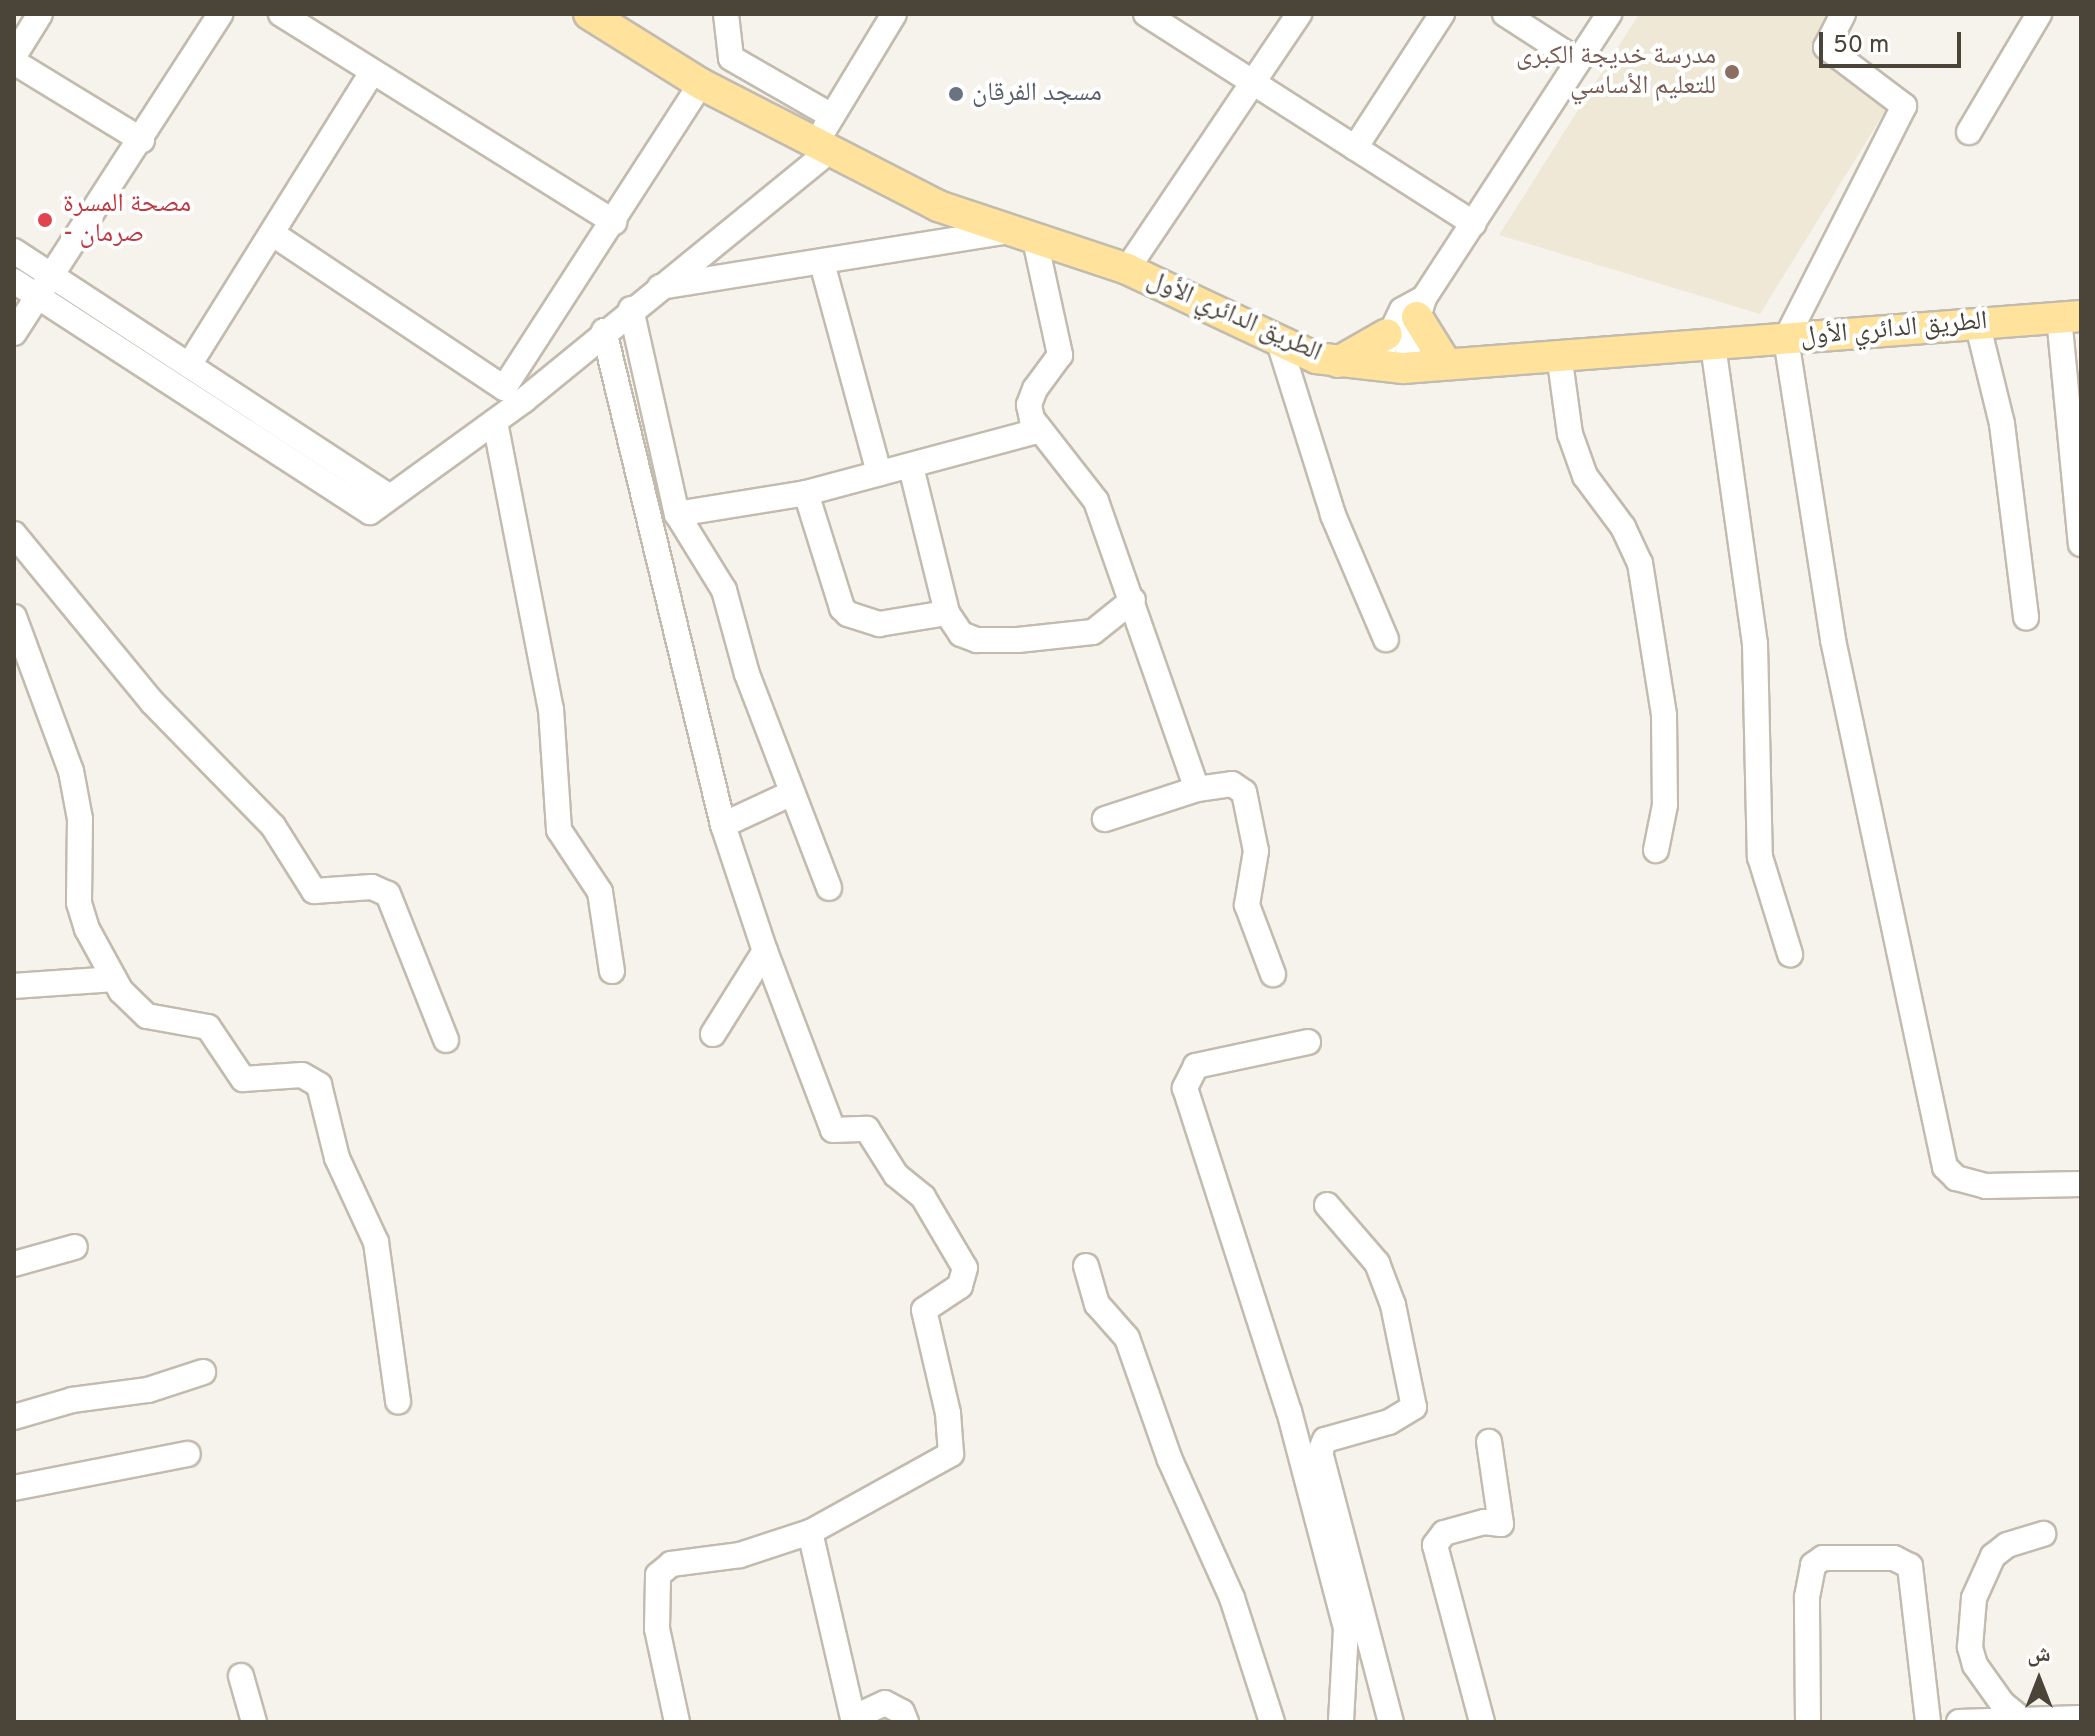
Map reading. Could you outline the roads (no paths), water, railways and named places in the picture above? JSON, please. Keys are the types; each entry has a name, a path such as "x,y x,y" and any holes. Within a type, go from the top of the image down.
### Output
{"main road":[{"name":"الطريق الدائري الأول","path":"589,14 619,24 701,84 938,206 1127,269 1278,339 1338,362 1392,367 2070,316"},
{"path":"1421,307 1445,362"},
{"path":"1338,362 1387,334"}],"street":[{"path":"14,56 40,14"},
{"path":"14,333 142,140 220,14"},
{"path":"281,14 614,222"},
{"path":"726,14 731,58 832,116"},
{"path":"514,394 604,331 658,288 821,148 832,116 894,14"},
{"path":"1146,14 1474,224"},
{"path":"1127,269 1299,14"},
{"path":"1355,148 1442,14"},
{"path":"1505,14 1578,61"},
{"path":"1392,367 1421,307 1609,14"},
{"path":"1843,14 1826,47 1904,103 1786,339 1833,640 1940,1154 1956,1178 1970,1184 2081,1184"},
{"path":"1969,132 2039,14"},
{"path":"14,62 142,140"},
{"path":"191,362 372,72"},
{"path":"14,281 362,511 376,509 495,422 614,222 701,84"},
{"path":"273,234 514,394"},
{"path":"658,288 1021,236 1060,355 1035,389 1029,405 1038,431 1085,480 1133,600 1197,789"},
{"path":"14,251 191,362 390,497"},
{"path":"822,263 879,473"},
{"path":"1392,367 1387,334 1407,305 1421,307"},
{"path":"631,309 677,514 724,590 747,674 829,888"},
{"path":"2070,316 2081,551"},
{"path":"1977,322 2002,424 2026,618"},
{"path":"604,331 723,825 765,951 833,1130 867,1129 896,1175 923,1197 965,1268 960,1286 924,1310 948,1413 951,1454 831,1516 810,1532 740,1555 662,1569 655,1583 657,1629 677,1722"},
{"path":"1278,339 1333,515 1386,639"},
{"path":"1713,345 1755,644 1760,857 1790,954"},
{"path":"1559,354 1570,434 1585,476 1623,527 1640,563 1664,715 1665,805 1656,850"},
{"path":"495,422 551,709 559,830 600,892 612,971"},
{"path":"677,514 806,493 1038,431"},
{"path":"911,467 947,613 961,634 977,640 1018,640 1093,632 1133,600"},
{"path":"806,493 842,608 848,614 879,624 947,613"},
{"path":"14,534 152,702 273,826 314,891 372,887 395,903 446,1040"},
{"path":"14,617 71,771 80,819 79,903 114,979 147,1016 208,1027 243,1079 302,1075 319,1085 337,1158 376,1242 398,1401"},
{"path":"1105,819 1197,789 1232,784 1244,792 1256,851 1247,905 1273,974"},
{"path":"723,825 792,793"},
{"path":"713,1034 765,951"},
{"path":"14,986 114,979"},
{"path":"1308,1042 1196,1066 1185,1088 1268,1341 1346,1629 1341,1722"},
{"path":"1327,1205 1377,1263 1393,1305 1414,1407 1389,1422 1325,1440 1320,1452 1391,1722"},
{"path":"14,1264 75,1247"},
{"path":"1086,1266 1097,1304 1127,1338 1176,1475 1232,1598 1272,1722"},
{"path":"14,1417 72,1400 148,1390 203,1372"},
{"path":"1482,1722 1435,1545 1444,1533 1484,1522 1501,1524 1489,1442"},
{"path":"14,1488 188,1454"},
{"path":"810,1532 849,1720 885,1703 902,1712 906,1722"},
{"path":"2024,1721 2002,1703 1975,1665 1970,1647 1974,1598 1993,1556 2007,1545 2043,1534"},
{"path":"1808,1722 1805,1622 1813,1565 1823,1558 1894,1558 1910,1566 1915,1576 1928,1722"},
{"path":"241,1676 254,1722"},
{"path":"1959,1722 2081,1718"}],"place":[{"name":"مدرسة خديجة الكبرى للتعليم الأساسي","path":"1732,72"},
{"name":"مسجد الفرقان","path":"956,94"},
{"name":"مصحة المسرة - صرمان","path":"45,220"}]}
